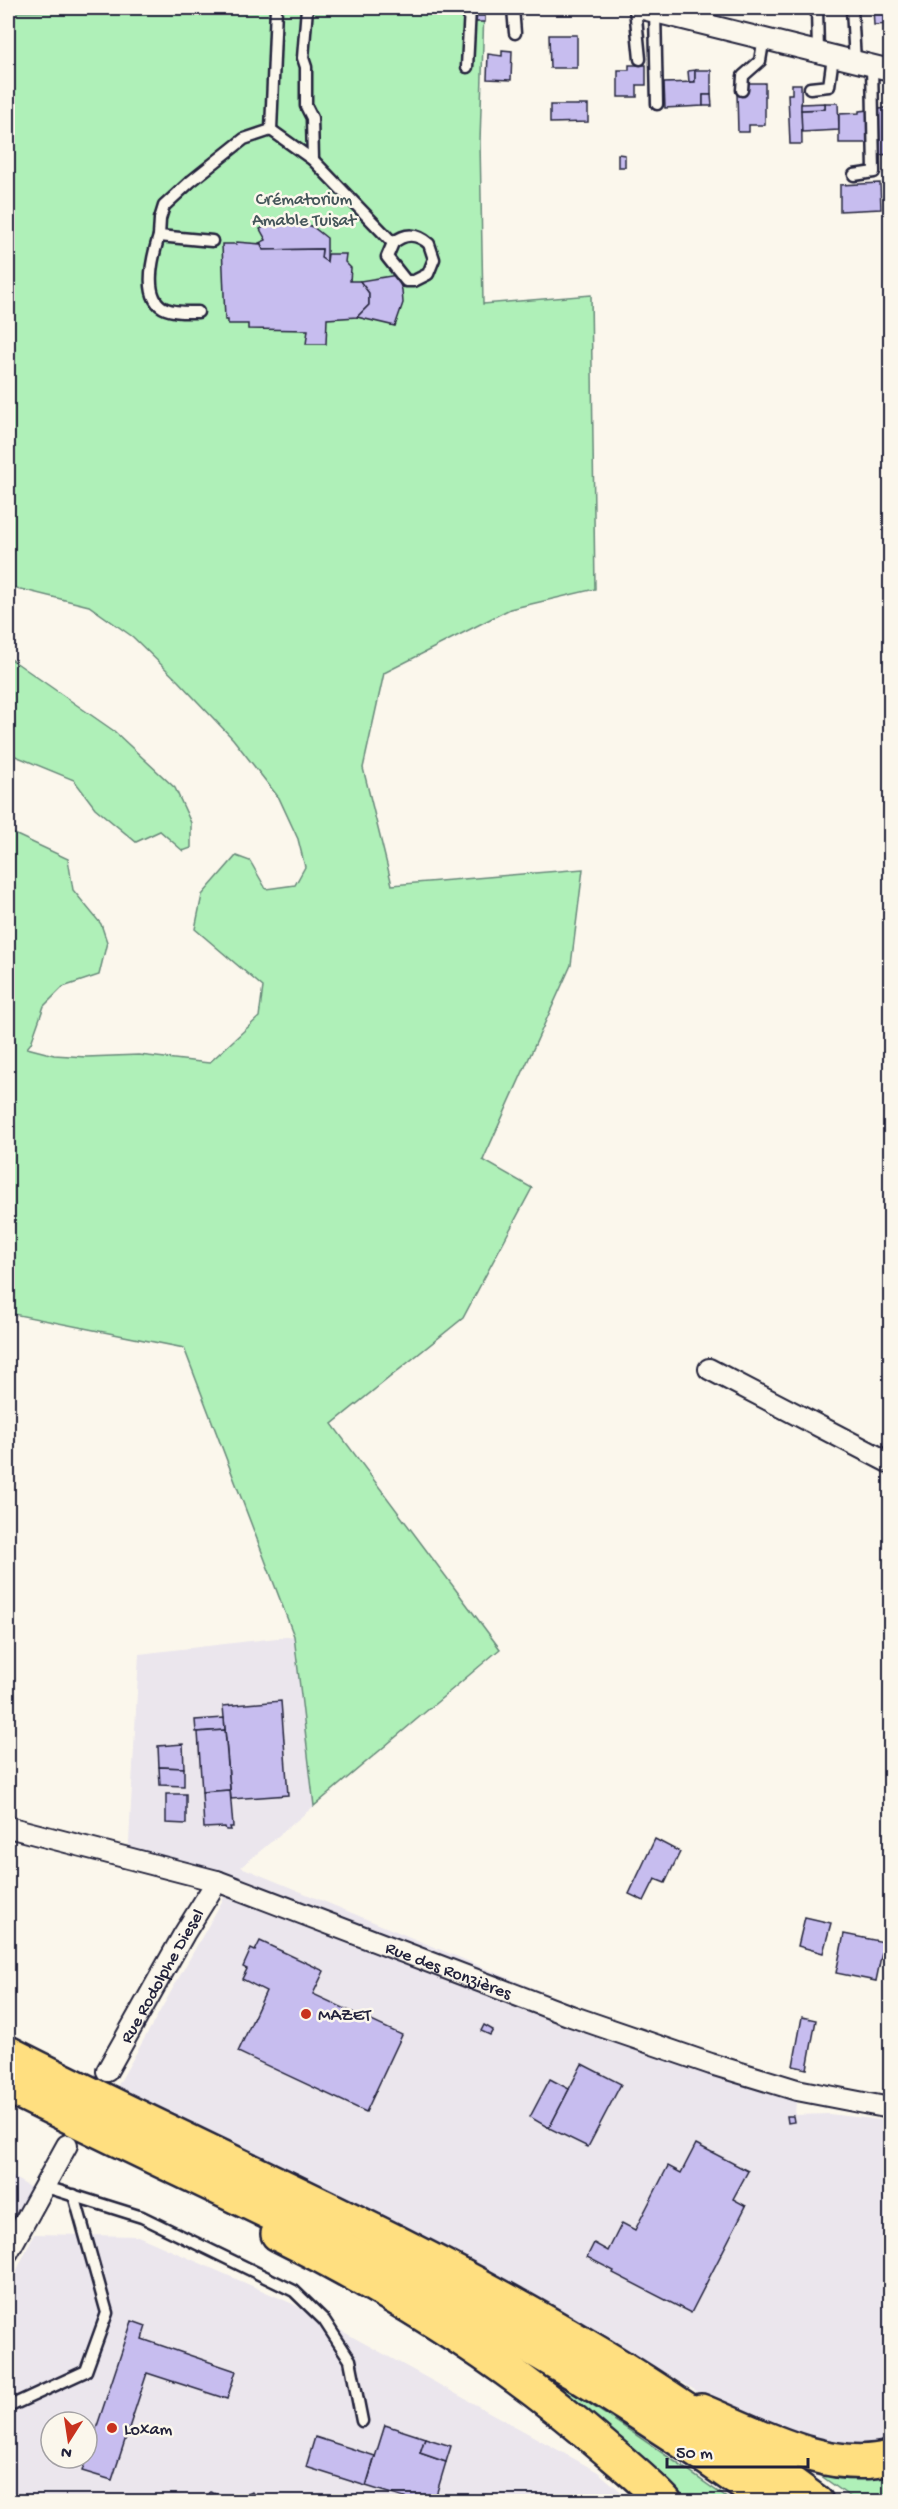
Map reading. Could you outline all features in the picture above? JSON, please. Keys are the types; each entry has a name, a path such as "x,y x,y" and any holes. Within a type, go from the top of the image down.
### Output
{"highway":[{"path":"8,2053 325,2206 580,2342 710,2423 816,2502"},
{"path":"8,2086 371,2262 491,2325 596,2386 720,2466 769,2502"},
{"path":"128,2146 175,2182 308,2249 393,2296 477,2348 557,2406 666,2502"},
{"path":"670,2398 789,2449 832,2460 891,2458"}],"street":[{"path":"643,9 710,16 764,38 872,66"},
{"path":"709,1369 891,1463"},
{"name":"Rue des Ronzières","path":"8,1827 217,1881 571,2016 711,2064 797,2090 891,2108"},
{"name":"Rue Rodolphe Diesel","path":"107,2071 189,1925 217,1881"},
{"path":"8,2252 67,2145"}],"lane":[{"path":"271,130 276,8"},
{"path":"307,8 303,58 306,67 306,106 312,118 313,160"},
{"path":"467,67 470,8"},
{"path":"513,8 514,33"},
{"path":"810,88 830,86 817,8"},
{"path":"852,8 872,66 874,172 854,175"},
{"path":"640,59 643,9"},
{"path":"643,9 657,104"},
{"path":"742,90 743,76 760,61 764,38"},
{"path":"271,130 313,160 393,243"},
{"path":"198,312 176,312 163,309 154,301 151,286 153,252 159,236 160,219 164,206 190,182 244,140 271,130"},
{"path":"415,235 429,244 434,259 428,274 414,282 406,281 387,258 393,243 399,238 415,235"},
{"path":"159,236 212,242"},
{"path":"43,2186 142,2217 294,2291 324,2320 350,2360 362,2421"},
{"path":"8,2407 86,2371 107,2313 74,2196"}],"shaded area":[{"path":"294,1636 314,1806 241,1867 574,2005 715,2054 795,2077 797,2090 795,2115 829,2114 890,2121 890,2449 793,2445 487,2273 113,2094 229,1889 128,1861 139,1654"},
{"path":"8,2174 31,2188 8,2229"},
{"path":"34,2234 138,2236 293,2304 598,2472 632,2501 8,2501 8,2289"}],"green space":[{"name":"Crématorium Amable Tuisat","path":"484,8 480,142 483,304 591,295 595,589 510,609 384,673 363,768 392,885 583,869 571,965 483,1160 532,1188 463,1318 332,1424 500,1649 314,1806 294,1636 184,1348 8,1313 8,831 68,859 73,890 101,924 107,942 99,975 63,987 44,1006 31,1043 27,1048 54,1055 86,1057 139,1055 209,1063 259,1017 263,987 195,929 202,895 236,856 250,861 266,889 295,885 305,867 298,839 279,798 233,739 133,637 89,606 8,586 8,12"},
{"path":"8,657 114,731 175,788 191,823 191,848 183,851 160,831 136,842 95,808 74,780 8,753"},
{"path":"495,2348 586,2402 731,2501 678,2501"},
{"path":"806,2465 890,2471 890,2501 856,2501"}],"building":[{"path":"873,8 890,8 890,24 874,25"},
{"path":"477,16 485,16 485,22 476,22"},
{"path":"549,35 577,35 577,68 550,68"},
{"path":"502,50 512,51 511,80 487,79 488,54 502,56"},
{"path":"629,65 646,65 646,85 637,85 637,97 618,97 618,70 629,70"},
{"path":"695,70 695,82 689,82 688,71"},
{"path":"695,70 711,70 711,95 703,95 703,106 665,108 664,83 695,82"},
{"path":"747,83 765,83 765,125 749,125 749,132 738,132 737,93 747,93"},
{"path":"792,84 801,84 802,144 790,144 788,94 792,94"},
{"path":"703,95 711,95 712,106 703,106"},
{"path":"825,103 838,103 839,130 802,132 801,110 825,109"},
{"path":"825,103 825,109 801,110 801,104"},
{"path":"550,105 588,105 588,122 550,123"},
{"path":"890,108 890,154 880,155 879,109"},
{"path":"869,110 870,143 839,143 839,114"},
{"path":"618,154 625,155 625,167 618,167"},
{"path":"880,183 881,209 840,211 840,185"},
{"path":"285,216 285,224 303,223 313,227 327,238 327,262 321,258 322,249 263,250 261,244 257,244 266,240 260,229"},
{"path":"236,242 261,244 263,250 322,249 321,258 327,262 328,254 346,254 345,262 351,268 350,281 360,281 369,293 369,305 357,317 327,319 326,344 306,344 308,330 248,329 248,324 228,324 228,320 225,320 222,244 236,244"},
{"path":"397,275 403,303 395,326 357,317 369,305 369,293 360,281"},
{"path":"281,1701 288,1795 231,1799 223,1706"},
{"path":"224,1718 225,1730 196,1732 195,1720"},
{"path":"225,1730 230,1790 202,1792 198,1732"},
{"path":"183,1744 184,1768 159,1767 158,1746"},
{"path":"159,1767 184,1768 184,1786 160,1785"},
{"path":"230,1790 233,1827 230,1827 231,1830 226,1830 225,1827 204,1828 202,1792"},
{"path":"166,1794 186,1794 186,1824 166,1823"},
{"path":"655,1839 680,1852 665,1883 655,1879 644,1901 629,1894"},
{"path":"805,1917 831,1923 823,1953 798,1946"},
{"path":"844,1934 884,1942 876,1981 836,1973"},
{"name":"MAZET","path":"260,1941 324,1971 313,1994 402,2035 366,2112 238,2052 266,1991 242,1979 247,1969 243,1967 251,1949 255,1951"},
{"path":"802,2017 816,2020 807,2069 793,2066"},
{"path":"484,2025 493,2030 490,2035 481,2031"},
{"path":"582,2064 621,2084 588,2147 549,2128"},
{"path":"550,2079 569,2089 549,2128 530,2117"},
{"path":"787,2116 793,2116 794,2122 788,2123"},
{"path":"696,2144 748,2171 733,2199 746,2206 691,2313 587,2257 594,2243 608,2251 622,2223 635,2230 668,2166 681,2173"},
{"name":"Loxam","path":"132,2321 146,2326 142,2339 236,2371 227,2399 147,2373 112,2480 82,2471 99,2470 99,2420"},
{"path":"385,2425 425,2438 420,2453 446,2462 434,2502 417,2502 366,2486"},
{"path":"315,2437 375,2456 366,2486 306,2467"},
{"path":"425,2438 451,2446 446,2462 420,2453"},
{"path":"210,2492 239,2502 206,2502"},
{"path":"252,2492 255,2498 264,2502 240,2502 242,2497"}],"place":[{"name":"MAZET","path":"306,2014"},
{"name":"Loxam","path":"112,2428"}]}
